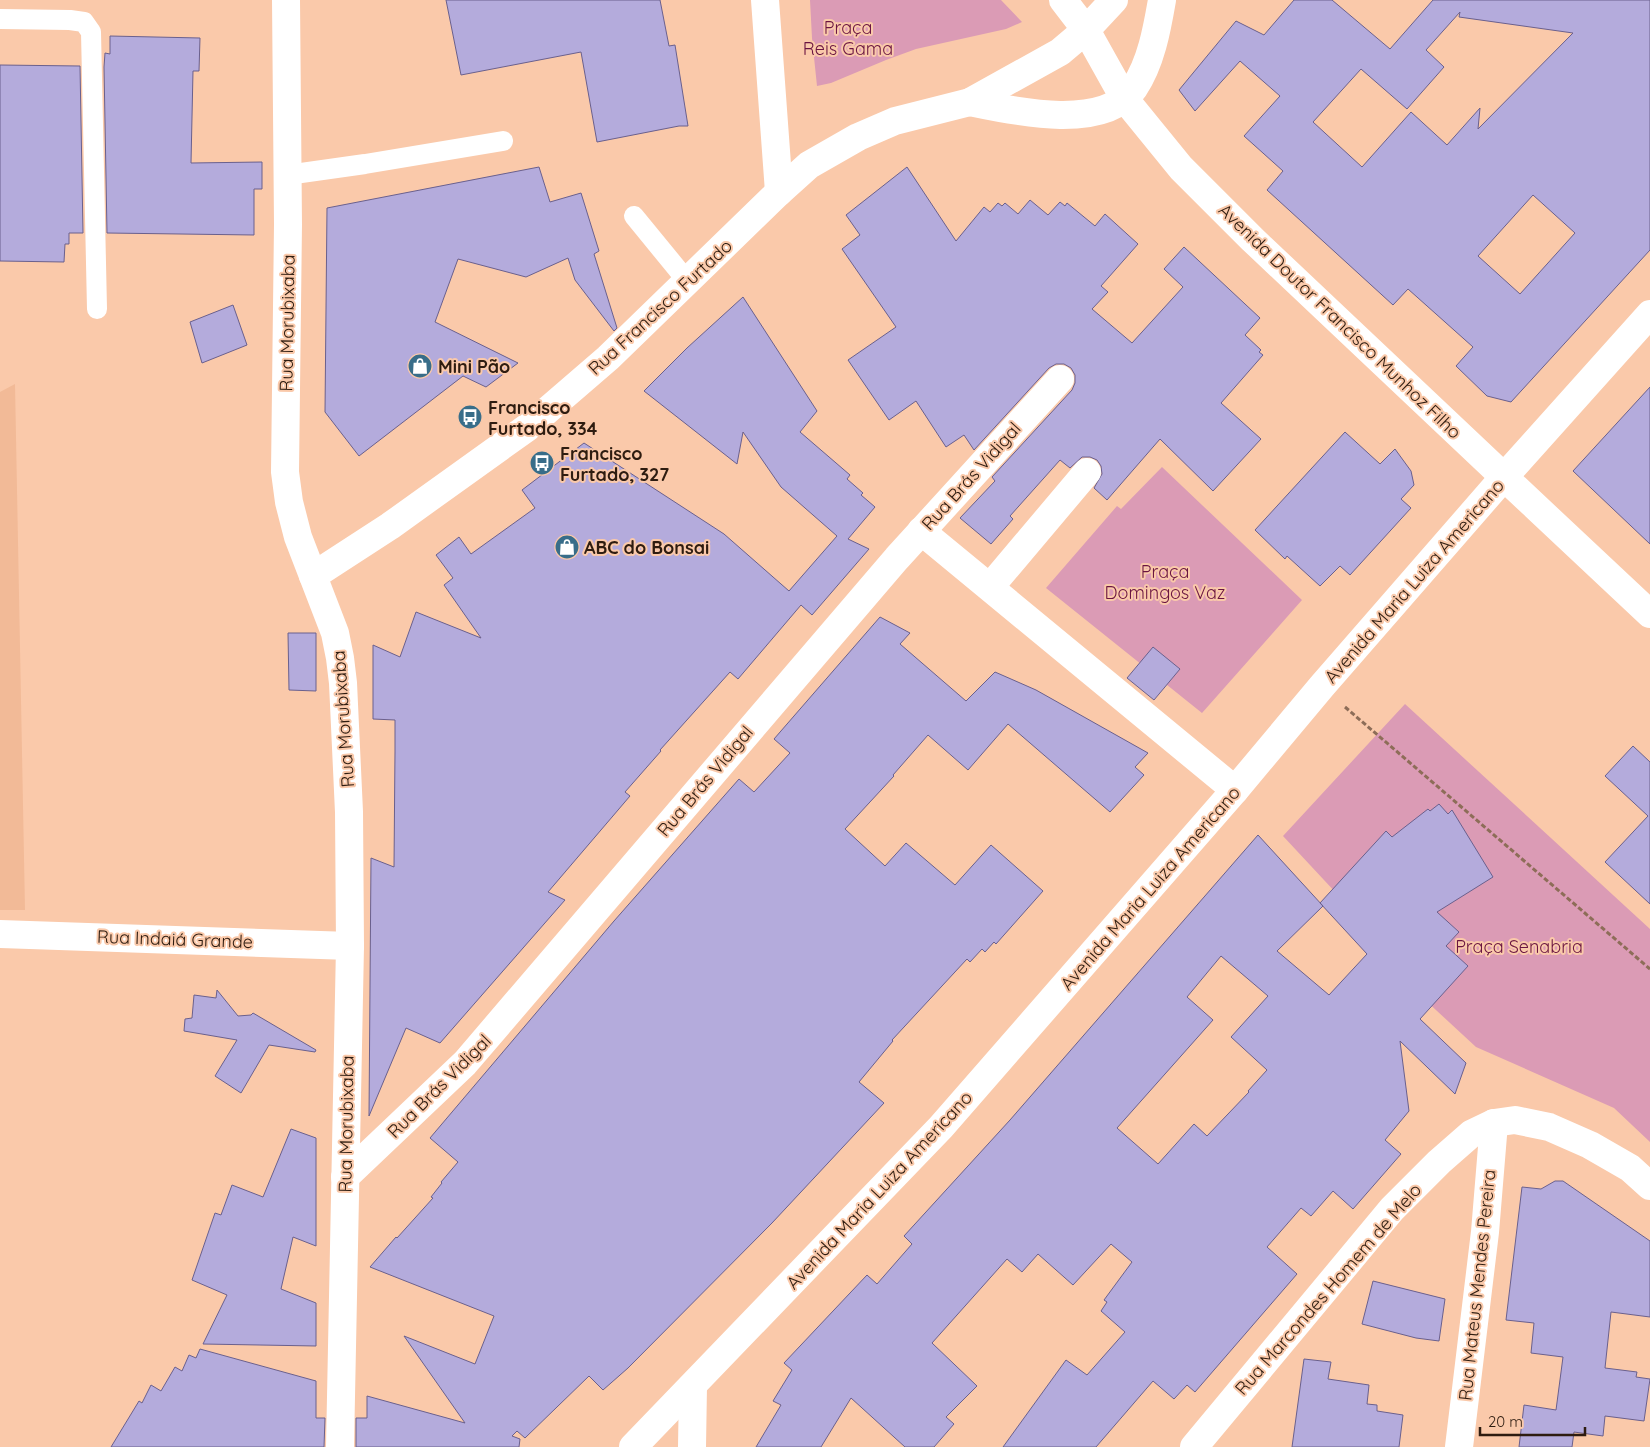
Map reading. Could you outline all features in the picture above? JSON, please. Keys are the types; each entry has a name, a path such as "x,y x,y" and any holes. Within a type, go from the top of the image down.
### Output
{"street":[{"name":"Rua Morubixaba","path":"286,0 285,472 289,502 298,537 334,633 340,658 343,683 349,812 350,946 340,1447"},
{"path":"765,0 779,192"},
{"name":"Avenida Doutor Francisco Munhoz Filho","path":"1064,0 1086,30 1124,98 1181,168 1252,239 1650,614"},
{"name":"Rua Francisco Furtado","path":"313,576 390,526 528,427 608,358 809,165 858,137 895,121 970,102 1060,52 1086,30 1114,0"},
{"name":"Rua Francisco Furtado","path":"970,102 1016,111 1055,115 1086,113 1108,107 1124,98 1134,88 1147,62 1162,0"},
{"name":"Avenida Maria Luiza Americano","path":"645,1444 693,1386 941,1127 1235,790 1322,686 1504,477 1650,314"},
{"name":"Rua Brás Vidigal","path":"345,1178 465,1063 921,531 1060,379"},
{"path":"990,587 1087,472"},
{"path":"921,531 1235,790"},
{"name":"Rua Indaiá Grande","path":"0,934 350,946"},
{"path":"1494,1123 1515,1120 1549,1127 1590,1145 1630,1168 1650,1186"},
{"name":"Rua Marcondes Homem de Melo","path":"1194,1447 1392,1209 1439,1162 1471,1134 1494,1123"},
{"name":"Rua Mateus Mendes Pereira","path":"1459,1447 1485,1232 1494,1123"},
{"path":"692,1447 693,1386"}],"lane":[{"path":"0,19 84,22 90,32 96,310"},
{"path":"287,175 503,141"},
{"path":"634,216 688,282"}],"path":[{"path":"1322,686 1650,969"}],"shaded area":[{"path":"15,384 25,910 0,910 0,392"}],"green space":[{"name":"Praça Reis Gama","path":"810,0 1001,0 1022,22 1006,29 916,49 831,83 817,86"},
{"name":"Praça Domingos Vaz","path":"1162,467 1302,600 1202,713 1046,588 1117,506 1121,509"},
{"name":"Praça Senabria","path":"1405,704 1650,929 1650,1142 1614,1108 1476,1047 1384,962 1392,953 1283,836"}],"building":[{"path":"446,0 660,0 669,46 675,45 688,126 679,126 597,142 581,52 461,75"},
{"path":"1294,0 1332,0 1390,49 1433,0 1650,0 1650,250 1511,402 1487,396 1456,366 1473,347 1408,289 1393,305 1267,190 1283,171 1244,136 1280,96 1240,61 1195,111 1179,90 1236,21 1264,35","holes":["1460,12 1459,17 1573,33 1478,129 1480,108 1447,145 1411,112 1362,167 1313,122 1361,69 1407,109 1444,67 1426,50","1533,195 1575,233 1520,294 1478,256"]},
{"path":"110,36 200,38 199,71 193,71 191,163 262,162 262,189 254,189 254,235 107,233 104,67 105,53 110,54"},
{"path":"0,65 80,66 83,233 69,233 69,244 65,244 64,262 0,261"},
{"path":"539,167 550,202 581,193 599,251 594,254 617,328 614,331 575,280 568,258 526,277 458,259 435,322 518,363 486,387 463,376 359,456 325,412 327,208"},
{"path":"907,167 956,241 984,207 990,212 998,203 1002,206 1005,203 1018,214 1030,200 1048,215 1060,202 1065,206 1067,203 1095,226 1105,214 1138,244 1101,286 1108,292 1092,309 1132,343 1183,287 1164,269 1184,247 1260,318 1245,335 1261,350 1259,352 1263,355 1221,403 1261,439 1213,491 1160,439 1107,500 1094,488 1102,474 1101,466 1097,460 1090,457 1082,457 1070,468 1060,460 1010,516 1013,519 991,544 960,518 995,481 992,477 1072,390 1075,383 1075,375 1071,368 1064,364 1056,364 1049,368 974,450 964,435 946,447 916,401 889,420 848,360 896,327 842,249 860,235 846,215"},
{"path":"743,297 817,411 800,432 850,475 847,479 875,507 848,539 869,549 812,615 801,605 738,679 730,672 660,750 625,792 630,796 548,892 565,900 440,1043 406,1028 369,1116 371,858 394,867 395,752 395,720 373,719 373,645 400,657 416,612 481,638 444,585 453,578 436,555 459,537 471,554 535,508 522,490 584,443 724,534 789,591 837,536 781,487 743,432 737,464 644,391 687,348"},
{"path":"233,305 247,345 202,363 190,322"},
{"path":"1650,387 1650,544 1573,471"},
{"path":"1345,432 1380,464 1395,449 1411,471 1414,485 1401,499 1411,508 1350,575 1340,566 1320,586 1287,556 1285,559 1255,530"},
{"path":"880,617 910,633 900,644 966,701 995,672 1036,690 1148,753 1135,767 1144,775 1110,812 1008,724 968,770 928,735 894,776 845,829 885,866 906,843 955,885 991,845 1043,891 996,944 994,942 985,952 982,949 970,962 967,959 892,1040 859,1082 884,1103 772,1223 628,1368 603,1390 589,1376 525,1438 517,1431 512,1436 520,1439 519,1447 356,1447 356,1418 367,1418 367,1396 465,1423 404,1336 475,1364 494,1316 370,1267 433,1198 431,1197 441,1182 458,1162 430,1138 614,921 739,779 754,792 790,753 774,739"},
{"path":"288,633 316,633 316,691 289,690"},
{"path":"1153,647 1180,669 1154,700 1127,678"},
{"path":"1633,746 1650,762 1650,904 1605,862 1648,816 1605,776"},
{"path":"1439,804 1448,814 1452,810 1493,877 1437,912 1459,932 1446,946 1468,966 1420,1019 1466,1063 1455,1094 1400,1041 1409,1111 1385,1140 1401,1154 1353,1209 1333,1191 1311,1216 1301,1208 1267,1247 1297,1274 1195,1392 1187,1385 1174,1399 1153,1381 1096,1447 1003,1447 1066,1360 1087,1375 1125,1332 1101,1311 1107,1302 1104,1300 1132,1262 1111,1244 1073,1285 1038,1254 1022,1272 1007,1259 932,1343 977,1386 946,1417 954,1424 934,1447 905,1447 851,1398 821,1447 756,1447 781,1405 773,1401 792,1370 784,1363 867,1275 877,1284 912,1244 904,1236 1010,1120 1258,835 1320,903 1386,831 1392,837 1428,809 1430,811","holes":["1323,906 1367,954 1329,995 1277,951","1221,956 1268,996 1231,1037 1267,1070 1207,1136 1194,1124 1158,1164 1117,1128 1213,1020 1187,997"]},
{"path":"217,990 238,1016 251,1015 253,1013 316,1050 315,1052 269,1045 241,1093 215,1076 237,1040 184,1031 185,1019 192,1018 194,995 216,998"},
{"path":"291,1129 316,1138 316,1246 293,1237 281,1289 316,1303 316,1346 203,1344 227,1295 192,1280 215,1213 221,1215 232,1185 263,1197"},
{"path":"1555,1181 1563,1181 1650,1241 1650,1317 1611,1312 1605,1368 1637,1372 1636,1377 1650,1379 1644,1421 1605,1416 1603,1436 1574,1432 1572,1447 1519,1447 1524,1405 1556,1410 1563,1357 1531,1353 1534,1323 1506,1320 1522,1187 1541,1189"},
{"path":"1373,1281 1445,1299 1439,1341 1416,1338 1362,1324"},
{"path":"200,1349 316,1381 316,1418 325,1418 324,1447 111,1447 139,1401 142,1403 151,1385 161,1391 175,1367 182,1371 189,1355 196,1358"},
{"path":"1304,1359 1331,1362 1328,1379 1369,1385 1367,1404 1377,1405 1377,1411 1403,1415 1399,1447 1292,1447"}],"place":[{"name":"Mini Pão","path":"420,366"},
{"name":"Francisco Furtado, 334","path":"470,417"},
{"name":"Francisco Furtado, 327","path":"542,463"},
{"name":"ABC do Bonsai","path":"567,547"}]}
